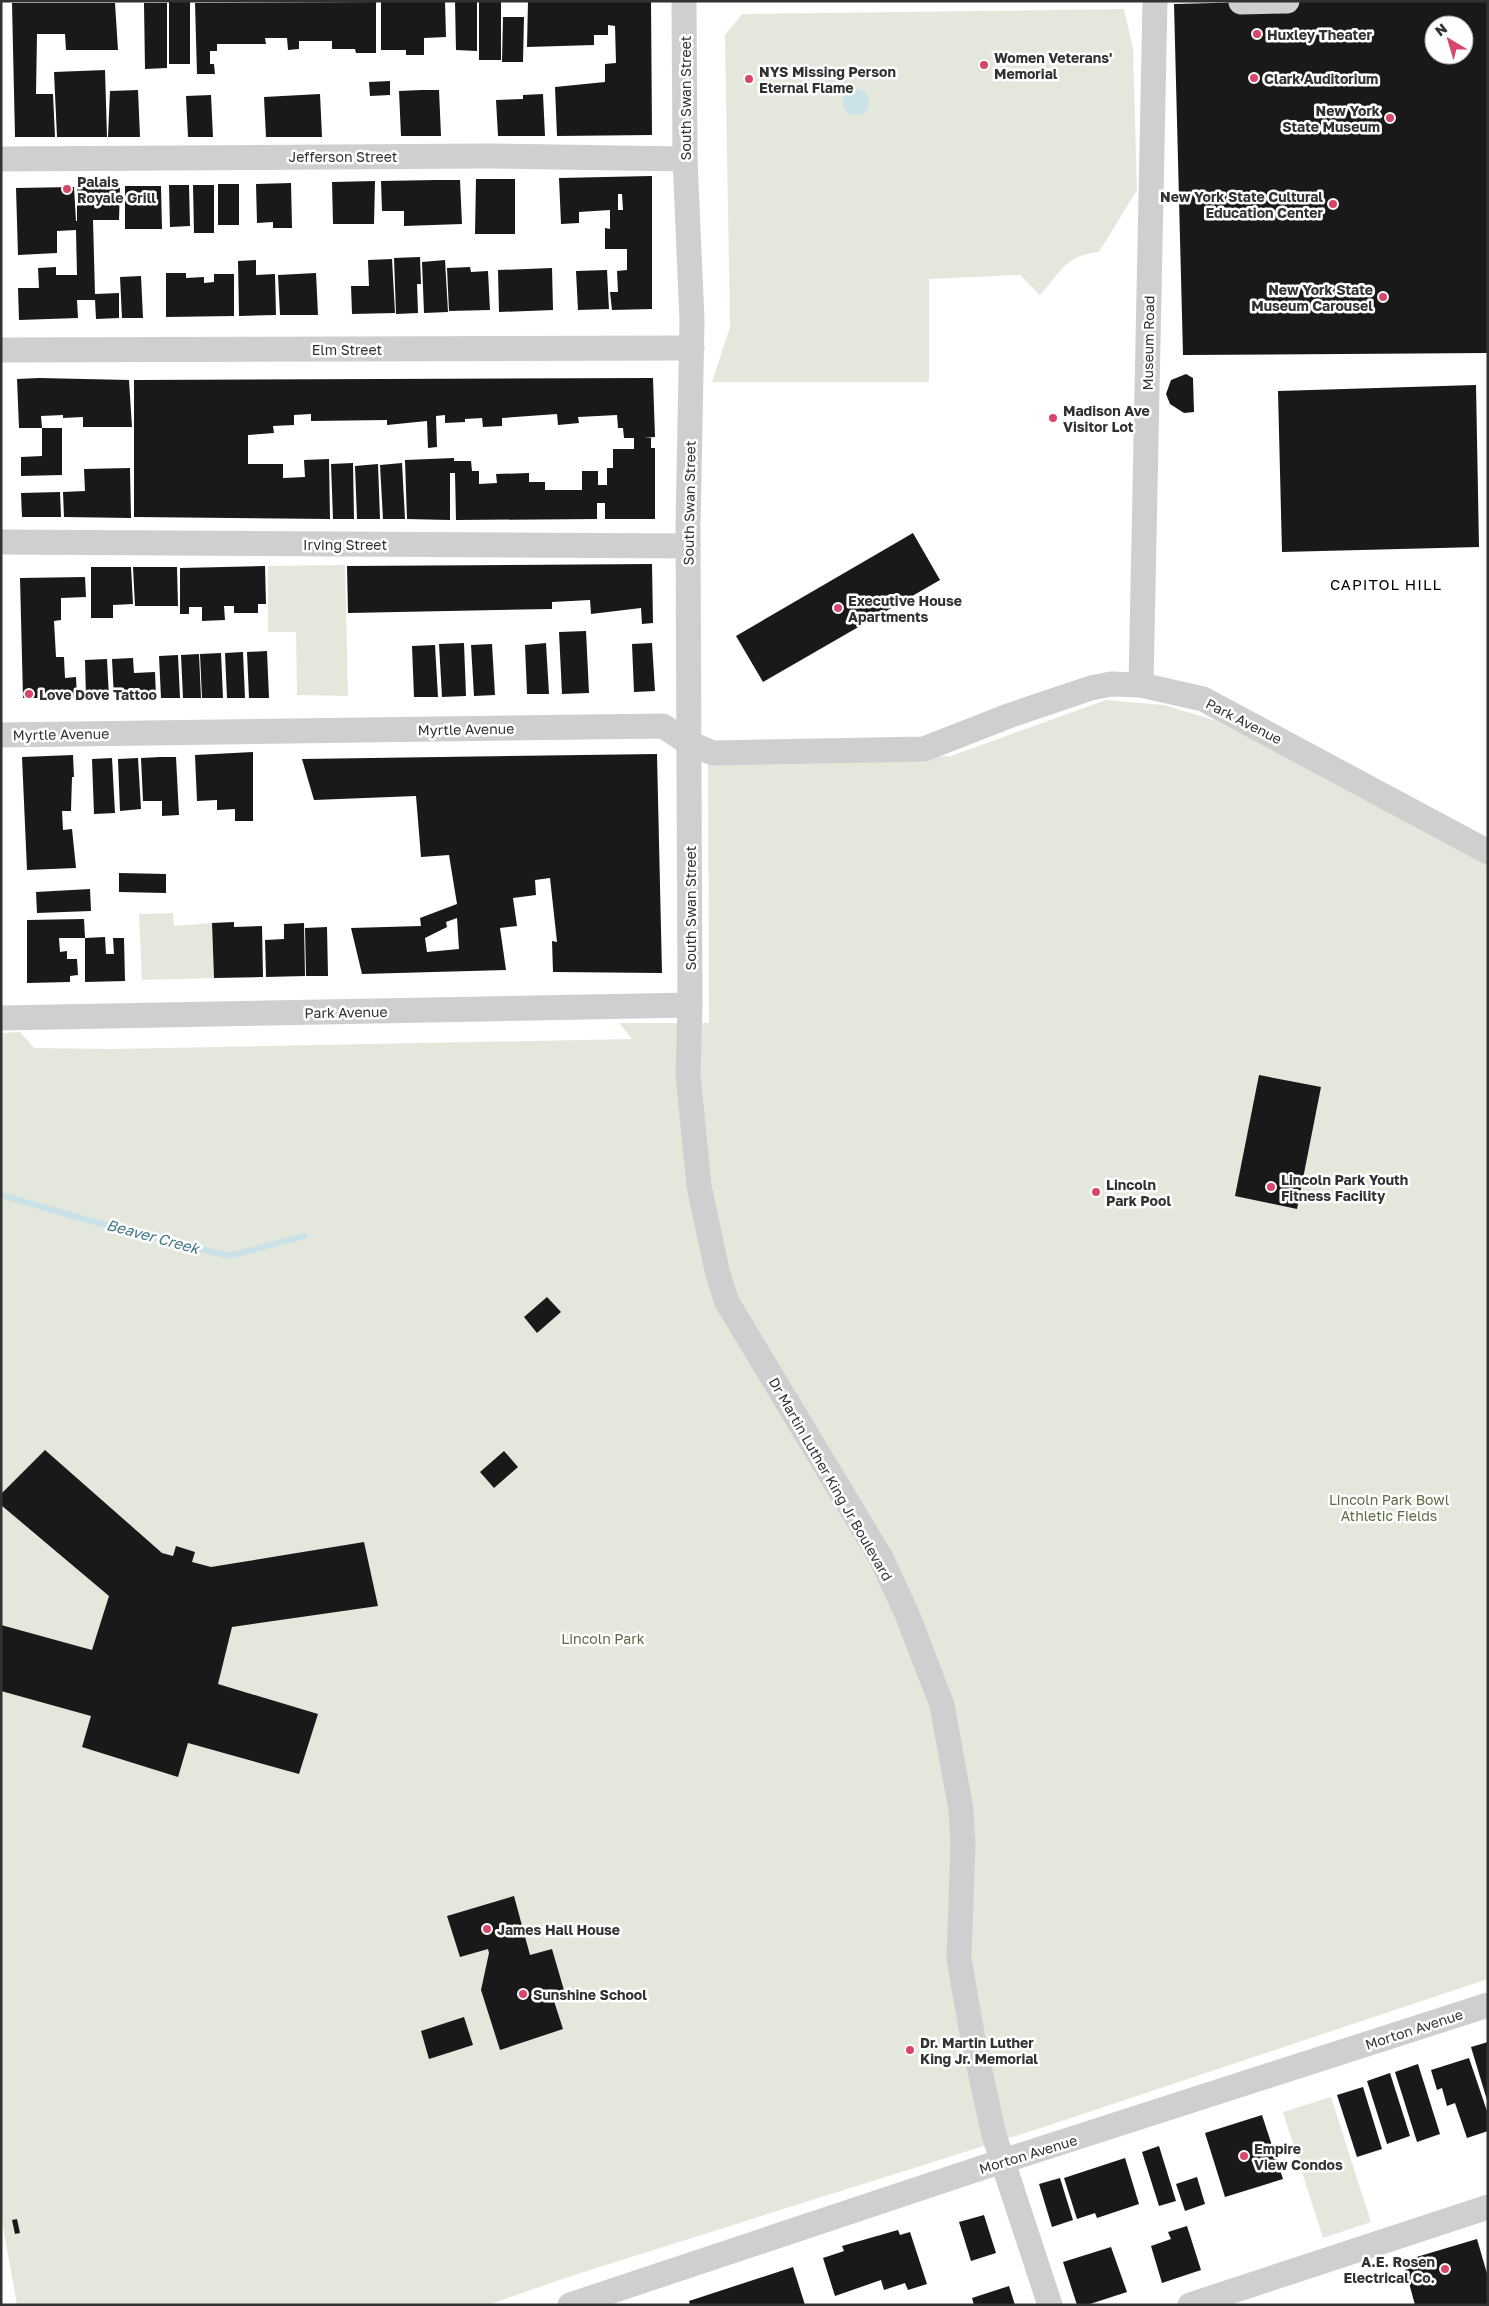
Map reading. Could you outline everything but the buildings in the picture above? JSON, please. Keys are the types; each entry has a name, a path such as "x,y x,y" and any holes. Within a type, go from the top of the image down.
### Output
{"street":[{"name":"South Swan Street","path":"684,1 685,159 692,348 688,546 690,1005"},
{"name":"Museum Road","path":"1141,685 1155,1"},
{"path":"1241,2 1287,1"},
{"name":"Jefferson Street","path":"1,159 487,156 685,159"},
{"name":"Elm Street","path":"1,350 692,348"},
{"name":"Irving Street","path":"1,542 688,546"},
{"name":"Park Avenue","path":"924,749 1011,715 1090,688 1111,684 1141,685 1203,699 1488,852"},
{"name":"Myrtle Avenue","path":"1,735 663,726 689,743 713,753 924,749"},
{"name":"Park Avenue","path":"1,1018 690,1005"},
{"name":"Dr Martin Luther King Jr Boulevard","path":"690,1005 688,1075 699,1186 718,1275 727,1302 881,1558 907,1614 942,1704 961,1810 963,1843 959,1959 994,2135 1003,2162"},
{"name":"Morton Avenue","path":"570,2305 1488,2005"},
{"path":"1003,2162 1050,2305"},
{"path":"1190,2305 1488,2206"}],"green space":[{"path":"1124,9 1133,48 1137,190 1099,252 1087,254 1070,261 1040,295 1020,275 929,279 929,382 712,382 730,327 725,35 742,14"},
{"path":"345,565 348,696 297,695 296,632 268,632 268,566"},
{"name":"Lincoln Park","path":"1106,700 1164,705 1217,721 1488,860 1488,1979 1044,2127 568,2277 488,2305 17,2305 1,2216 1,1033 20,1032 34,1048 111,1049 632,1039 619,1023 709,1023 708,765 951,756"},
{"path":"173,913 174,926 212,923 214,978 142,980 139,914"},
{"path":"1331,2097 1371,2222 1323,2238 1283,2112"}],"water":[{"path":"856,89 865,93 869,102 865,111 856,115 847,111 843,102 847,93"}],"waterway":[{"name":"Beaver Creek","path":"1,1195 91,1221 229,1256 304,1236"}],"place":[{"name":"Huxley Theater","path":"1257,34"},
{"name":"Women Veterans' Memorial","path":"984,65"},
{"name":"Clark Auditorium","path":"1254,78"},
{"name":"NYS Missing Person Eternal Flame","path":"749,79"},
{"name":"New York State Museum","path":"1390,118"},
{"name":"Palais Royale Grill","path":"67,189"},
{"name":"New York State Cultural Education Center","path":"1333,204"},
{"name":"New York State Museum Carousel","path":"1383,297"},
{"name":"Madison Ave Visitor Lot","path":"1053,418"},
{"name":"Executive House Apartments","path":"838,608"},
{"name":"Love Dove Tattoo","path":"29,694"},
{"name":"Lincoln Park Youth Fitness Facility","path":"1271,1187"},
{"name":"Lincoln Park Pool","path":"1096,1192"},
{"name":"James Hall House","path":"487,1929"},
{"name":"Sunshine School","path":"523,1994"},
{"name":"Dr. Martin Luther King Jr. Memorial","path":"910,2050"},
{"name":"Empire View Condos","path":"1244,2156"},
{"name":"A.E. Rosen Electrical Co.","path":"1445,2269"}],"district":[{"name":"CAPITOL HILL","path":"1386,584"}],"park label":[{"name":"Lincoln Park Bowl Athletic Fields","path":"1389,1508"}]}
